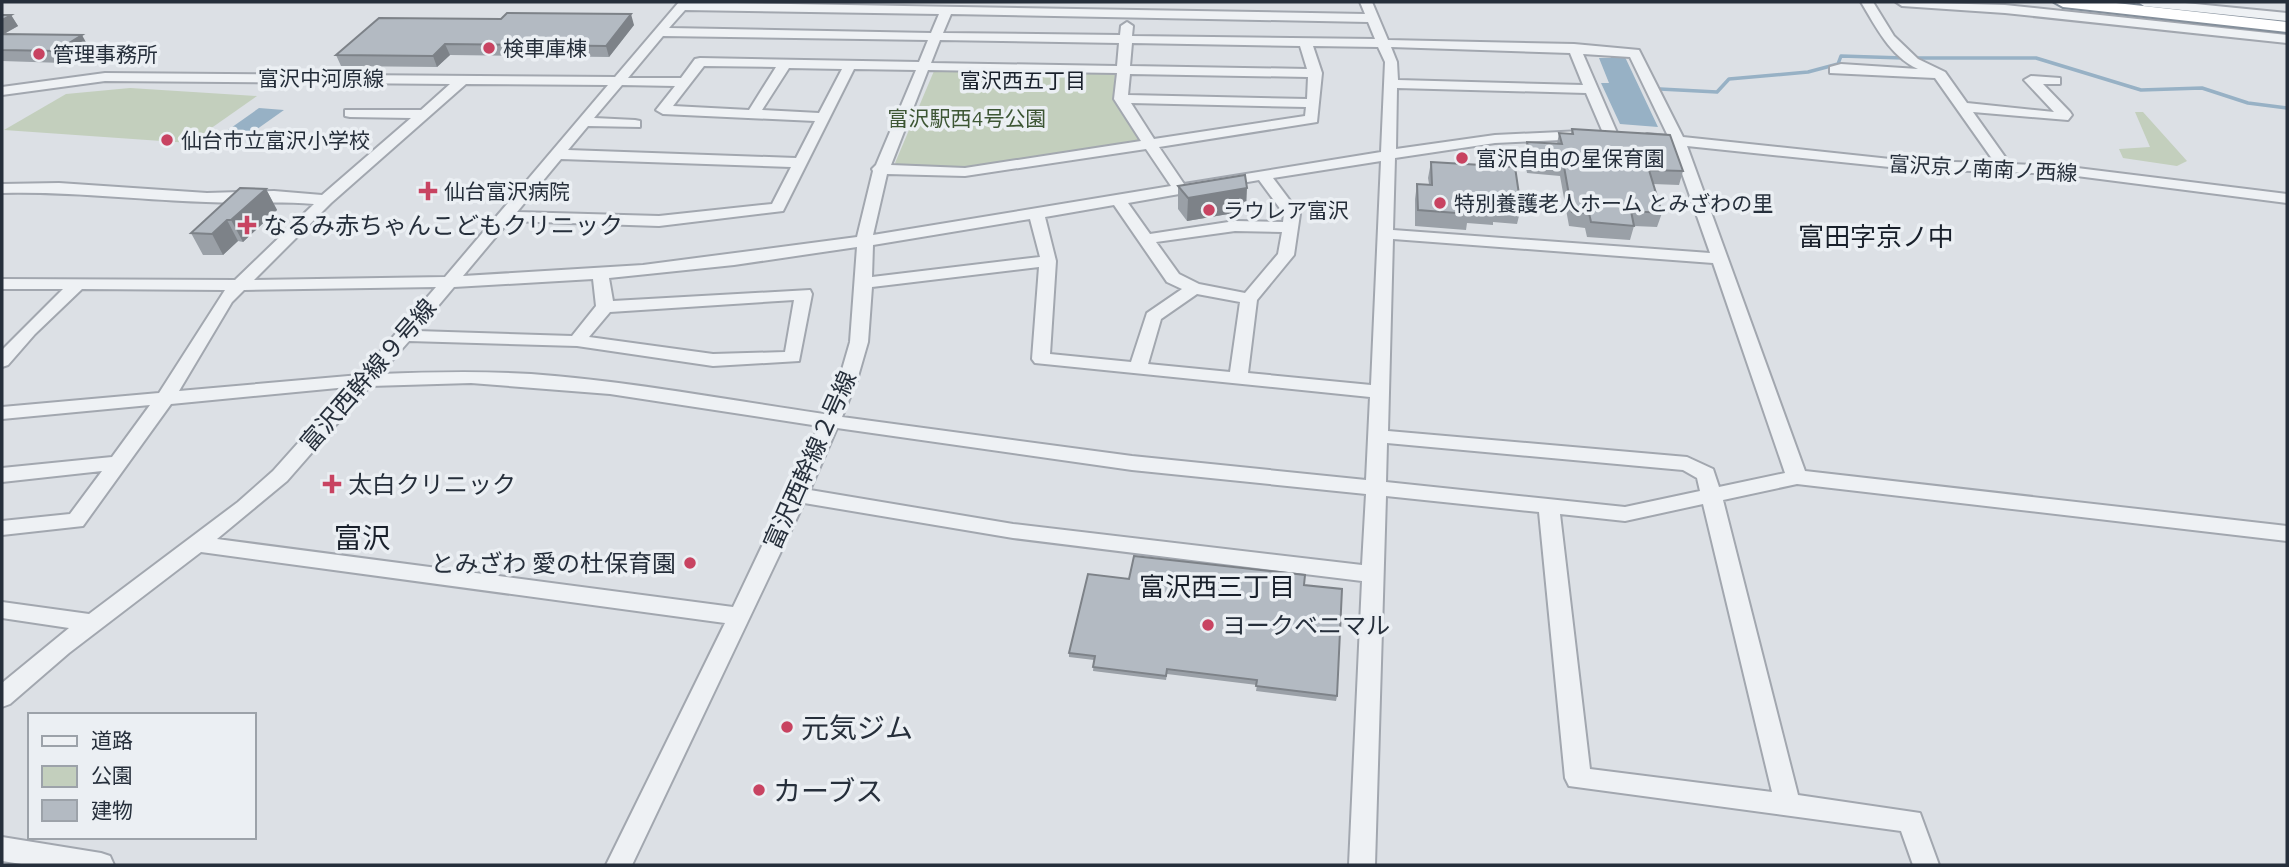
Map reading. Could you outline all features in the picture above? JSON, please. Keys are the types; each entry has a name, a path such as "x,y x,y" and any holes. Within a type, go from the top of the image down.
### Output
{"highway":[{"path":"2063,2 2287,27"}],"street":[{"path":"1362,865 1391,84 1391,62 1366,2"},
{"path":"1867,2 1889,38 1906,56 1940,75 2006,167"},
{"path":"1902,2 2005,9 2287,39"},
{"path":"2144,2 2287,17"},
{"path":"683,4 899,6 946,11 1128,13 1179,8 1374,18"},
{"name":"富沢西幹線９号線","path":"2,697 92,623 198,544 280,476 404,336 683,4"},
{"name":"富沢西幹線２号線","path":"619,865 798,495 848,380 859,342 865,239 879,169 946,11"},
{"path":"1128,13 1121,99 1180,189"},
{"path":"660,32 1382,43 1635,52 1678,141 1797,477"},
{"path":"879,169 965,173 1312,119 1315,73 1306,42"},
{"path":"1574,48 1611,135"},
{"path":"824,117 663,110 700,62 1315,73"},
{"path":"754,114 785,64"},
{"path":"504,216 659,222 778,208 850,65"},
{"path":"1835,70 1940,75"},
{"name":"富沢中河原線","path":"2,91 105,77 466,78 684,82"},
{"path":"2,528 76,521 165,399 225,299 326,200 466,78"},
{"path":"1964,107 2063,117 2066,115 2031,80 2055,82"},
{"path":"1391,84 1591,89"},
{"path":"2,106 23,88"},
{"path":"1121,99 1314,103"},
{"path":"350,113 425,114"},
{"path":"583,122 635,124"},
{"name":"富沢京ノ南南ノ西線","path":"2,284 447,284 734,260 1495,139 1611,135 1909,165 2061,170 2287,199"},
{"path":"555,154 801,163"},
{"path":"1238,379 1249,299 1286,255 1292,214 1262,175"},
{"path":"2,188 59,187 207,198 274,196 326,200"},
{"path":"1118,200 1173,278 1194,288 1249,299"},
{"path":"1036,212 1047,248 1048,261 1041,359 1380,392"},
{"path":"1147,239 1235,226 1289,227"},
{"path":"1385,234 1721,259"},
{"path":"864,283 1048,261"},
{"path":"600,273 605,307"},
{"path":"2,361 29,330 78,284"},
{"path":"1138,368 1153,317 1194,288"},
{"path":"404,336 577,341 713,360 793,357 804,294 767,299 605,307 577,341"},
{"path":"2,413 366,380 471,377 532,380 610,388 831,422 1132,463 1625,514 1797,477 2287,534"},
{"path":"1378,436 1686,464 1706,474 1788,806"},
{"path":"2,475 118,463"},
{"path":"798,495 1013,531 1372,574"},
{"path":"1549,506 1578,778 1911,821 1926,865"},
{"path":"198,544 738,616"},
{"path":"2,610 92,623"},
{"path":"2,849 101,865"}],"green space":[{"name":"富沢駅西4号公園","path":"934,71 1109,72 1115,75 1113,100 1140,141 1134,145 967,170 901,167 895,163"},
{"path":"130,88 257,96 190,143 4,130 66,94"},
{"path":"2135,112 2143,112 2187,161 2177,166 2123,158 2119,149 2150,147"}],"water":[{"path":"1609,53 1625,57 1658,127 1620,124 1601,83 1609,83 1599,58 1611,58"},
{"path":"259,108 284,110 253,132 228,130"}],"building":[{"name":"検車庫棟","path":"507,13 631,14 606,46 445,44 433,56 336,55 379,18 501,19"},
{"path":"2,34 82,35 56,51 2,50"},
{"path":"1572,129 1670,135 1683,171 1649,170 1662,213 1631,211 1634,226 1591,222 1589,213 1572,212 1563,161 1530,159 1527,142 1562,144 1559,133 1573,134"},
{"path":"1431,162 1515,167 1521,208 1468,207 1469,214 1418,210 1417,184 1432,185"},
{"path":"1245,175 1247,188 1188,198 1178,186"},
{"path":"240,188 266,189 212,234 191,233"},
{"name":"ヨークベニマル","path":"1134,556 1305,575 1304,585 1342,589 1337,696 1256,686 1257,680 1167,669 1166,676 1093,667 1095,656 1069,653 1088,574 1129,579"}],"waterway":[{"path":"1660,89 1717,92 1729,79 1808,72 1838,64 1841,56 1903,58"},
{"path":"1913,58 2036,58 2141,90 2202,88 2248,103 2287,108"}],"place":[{"name":"検車庫棟","path":"489,48"},
{"name":"管理事務所","path":"39,54"},
{"name":"仙台市立富沢小学校","path":"167,140"},
{"name":"富沢自由の星保育園","path":"1462,158"},
{"name":"仙台富沢病院","path":"428,191"},
{"name":"特別養護老人ホーム とみざわの里","path":"1440,203"},
{"name":"ラウレア富沢","path":"1209,210"},
{"name":"なるみ赤ちゃんこどもクリニック","path":"247,225"},
{"name":"太白クリニック","path":"332,484"},
{"name":"とみざわ 愛の杜保育園","path":"690,563"},
{"name":"ヨークベニマル","path":"1208,625"},
{"name":"元気ジム","path":"787,727"},
{"name":"カーブス","path":"759,790"}],"district":[{"name":"富沢西五丁目","path":"1023,80"},
{"name":"富田字京ノ中","path":"1876,236"},
{"name":"富沢","path":"362,537"},
{"name":"富沢西三丁目","path":"1217,586"}]}
